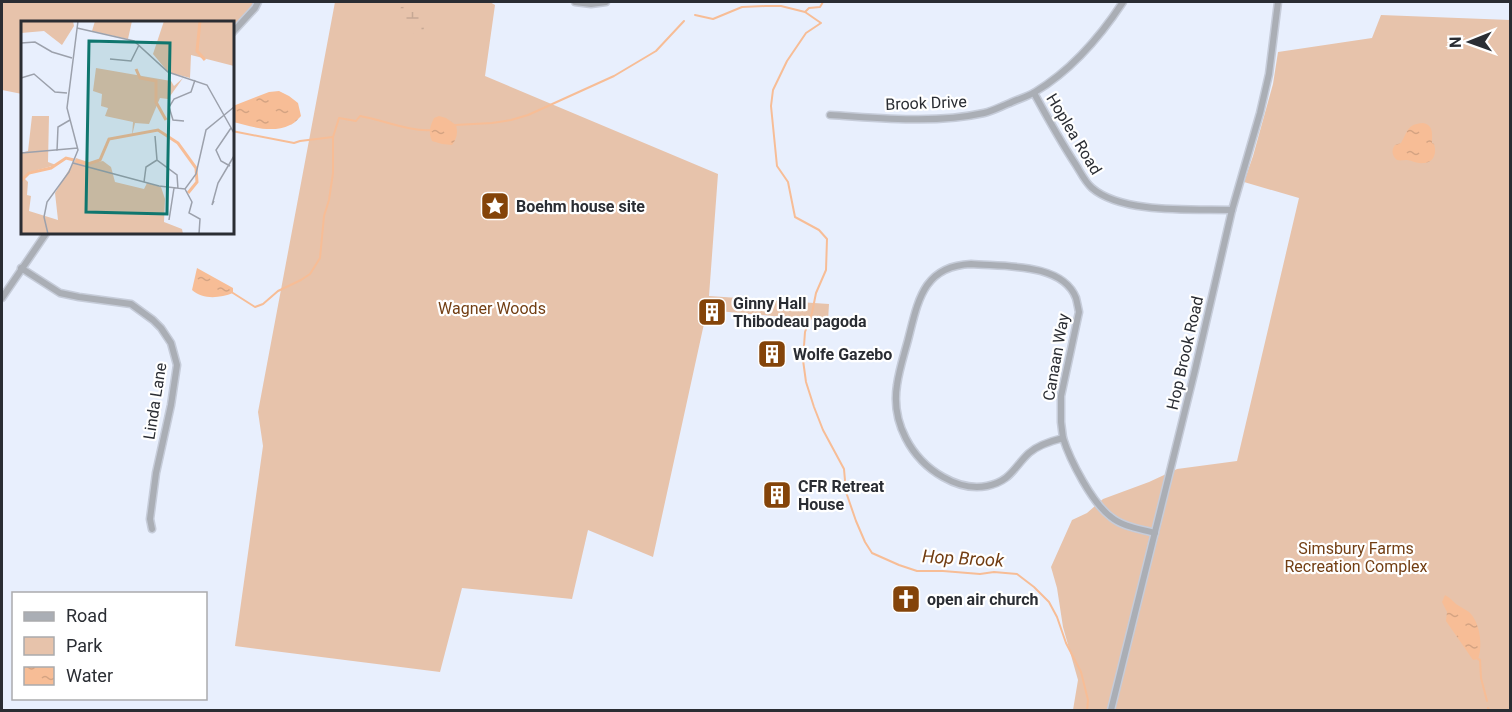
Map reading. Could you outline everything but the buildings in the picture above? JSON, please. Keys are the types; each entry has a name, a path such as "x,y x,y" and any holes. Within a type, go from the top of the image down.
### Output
{"street":[{"path":"234,31 258,2"},
{"path":"575,2 591,4 606,2"},
{"name":"Brook Drive","path":"830,115 919,120 986,113 1034,93 1060,74 1083,54 1107,27 1123,2"},
{"name":"Hop Brook Road","path":"1111,711 1232,210 1260,113 1269,74 1278,2"},
{"name":"Hoplea Road","path":"1034,93 1089,186 1097,192 1120,203 1136,206 1232,210"},
{"path":"2,298 45,234"},
{"name":"Canaan Way","path":"1062,438 1031,451 1008,477 987,486 975,487 951,481 930,468 913,451 900,423 896,405 897,385 918,300 932,278 940,272 959,265 1030,268 1045,271 1057,277 1071,290 1076,298 1079,312 1061,396 1062,438 1092,497 1111,518 1155,533"},
{"name":"Linda Lane","path":"21,268 66,295 131,304 153,320 171,343 177,365 156,473 150,519 152,529"}],"green space":[{"path":"2,2 258,2 234,32 234,21 21,21 21,94 2,90"},
{"name":"Wagner Woods","path":"335,2 490,2 495,5 485,76 718,174 709,296 829,304 828,321 707,310 653,557 588,530 572,599 462,588 440,672 235,646 263,446 258,412"},
{"path":"414,6 421,9 426,16 423,33 416,35 405,26 398,15 401,7"},
{"name":"Simsbury Farms Recreation Complex","path":"1381,15 1510,20 1510,710 1073,710 1078,680 1063,627 1051,567 1072,520 1087,513 1103,499 1177,469 1237,461 1299,198 1244,182 1273,84 1278,52 1372,38"}],"water":[{"path":"279,91 289,96 298,103 301,116 293,124 276,129 234,122 234,106 269,92"},
{"path":"439,116 456,125 457,135 452,145 432,141 431,126 434,118"},
{"path":"1427,124 1432,131 1434,157 1427,163 1397,160 1393,153 1395,145 1401,143 1411,127"},
{"path":"197,268 233,288 233,293 212,297 196,293 192,290"},
{"path":"1445,595 1473,616 1480,641 1478,659 1473,660 1446,621 1447,612 1442,602"}],"waterway":[{"name":"Hop Brook","path":"823,2 820,7 809,8 805,12 821,23 806,33 787,61 773,90 771,106 777,166 788,182 795,217 819,230 827,239 826,270 816,293 805,332 803,360 806,382 814,407 823,430 844,469 846,492 856,521 872,553 899,565 917,571 1017,574 1034,587 1049,602 1081,672 1088,700 1087,710"},
{"path":"695,15 713,19 742,7 765,6 781,6 805,12"},
{"path":"455,125 492,123 528,115 614,76 656,51 684,21"},
{"path":"233,293 255,307 263,304 278,291 310,274 320,258 324,216 333,173 333,137 339,118 356,121 360,116 406,128 432,130"},
{"path":"234,131 294,143 333,137"},
{"path":"1478,659 1487,701"}],"place":[{"name":"Boehm house site","path":"495,206"},
{"name":"Ginny Hall Thibodeau pagoda","path":"712,312"},
{"name":"Wolfe Gazebo","path":"772,354"},
{"name":"CFR Retreat House","path":"777,495"},
{"name":"open air church","path":"906,599"}]}
